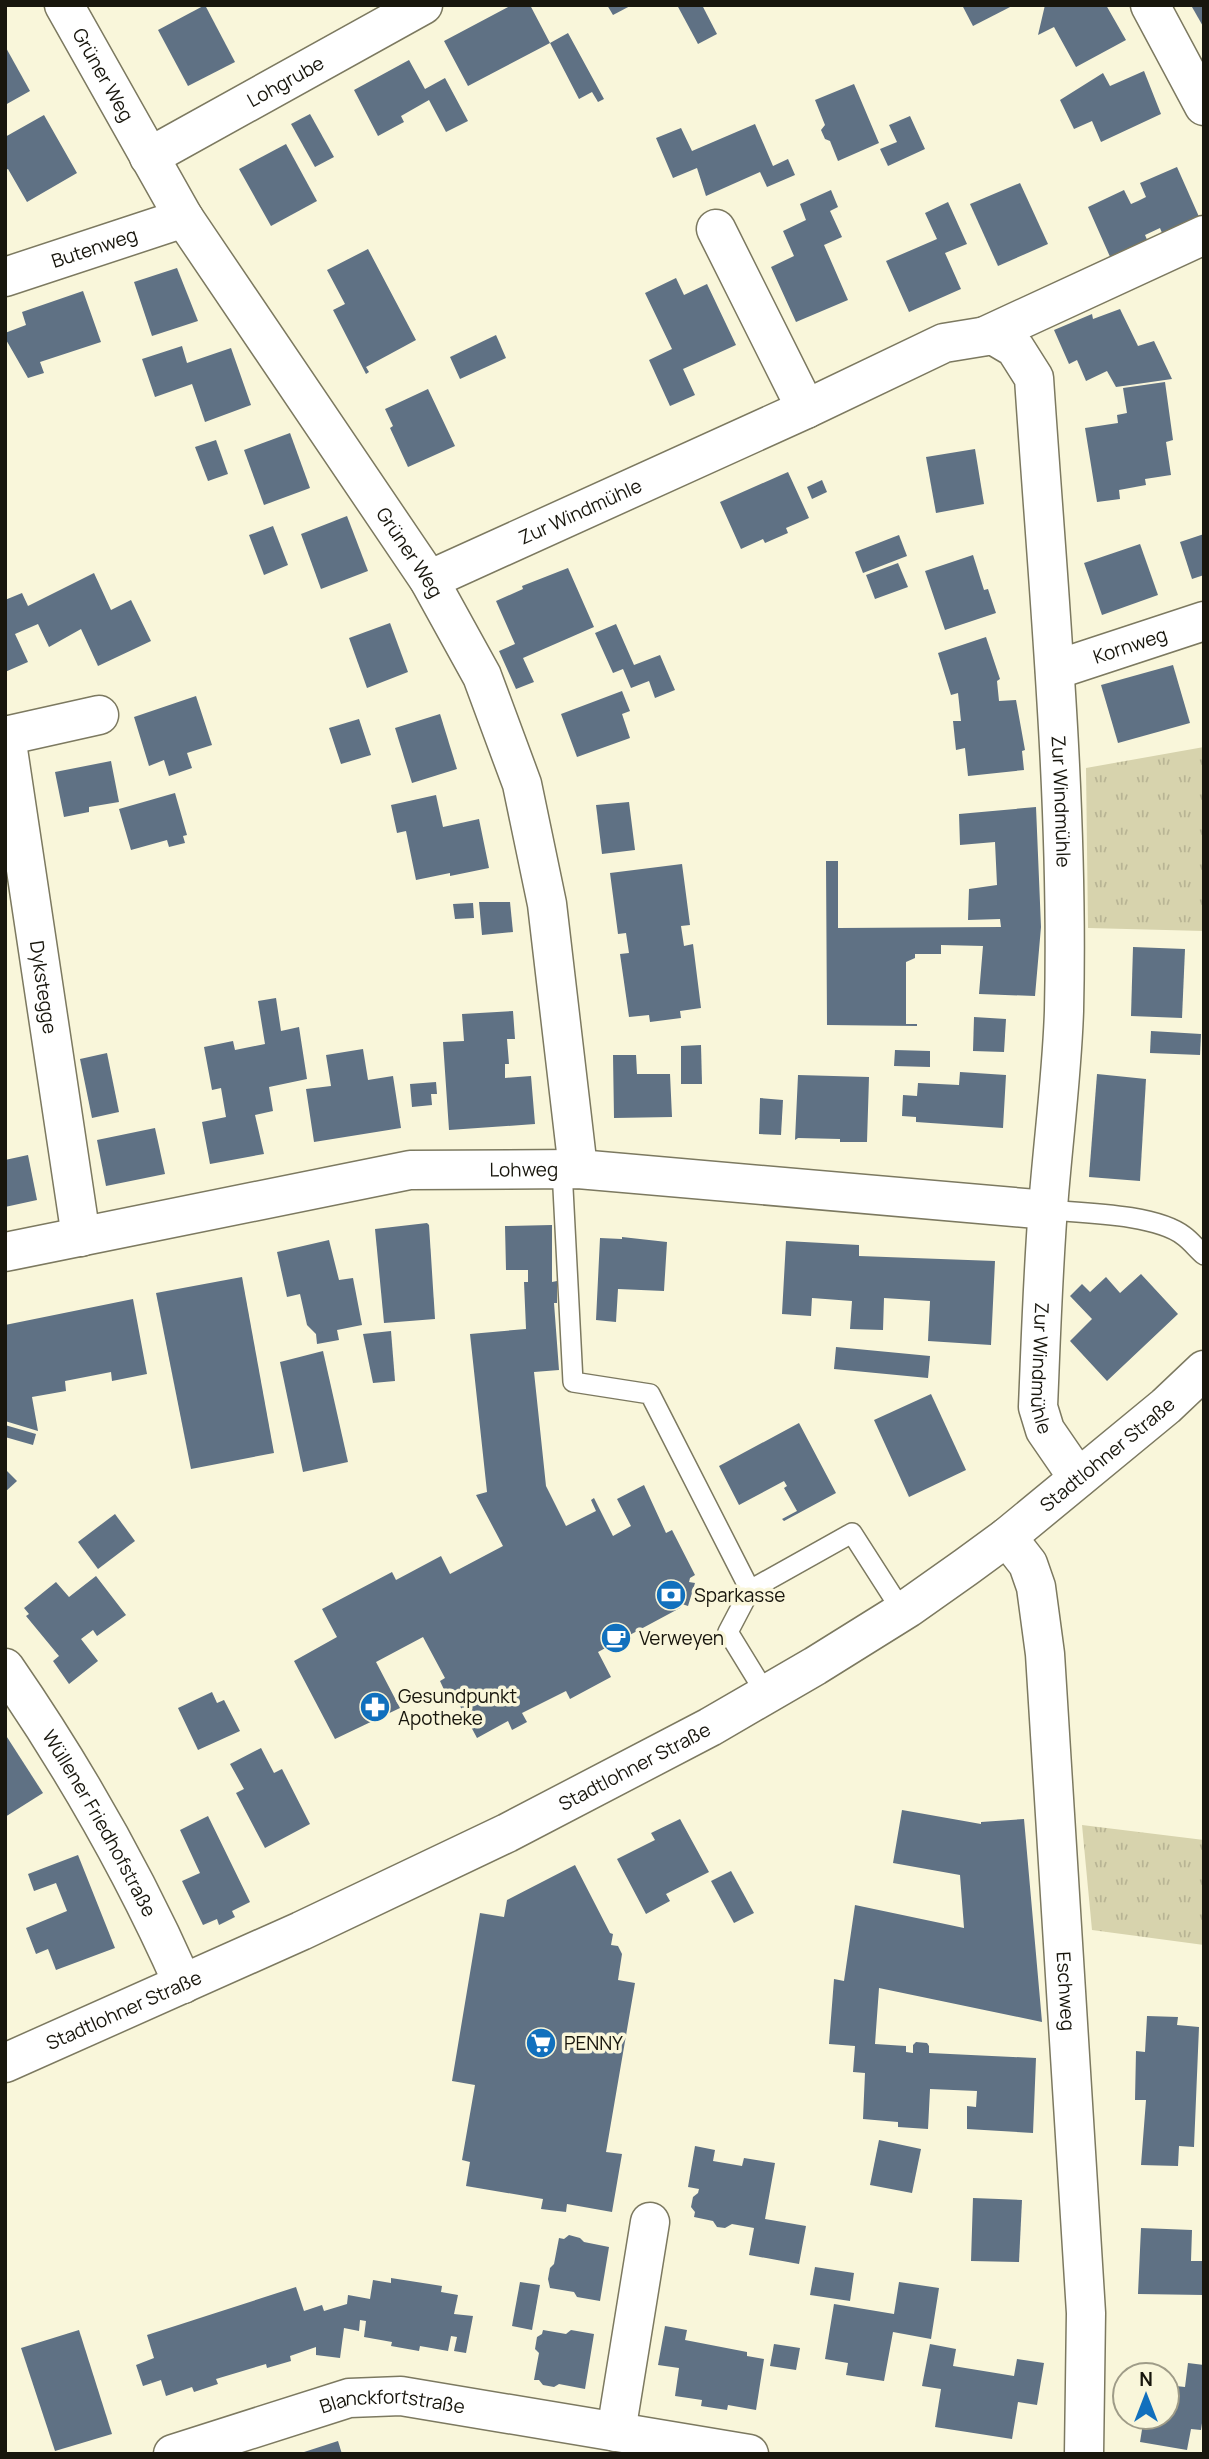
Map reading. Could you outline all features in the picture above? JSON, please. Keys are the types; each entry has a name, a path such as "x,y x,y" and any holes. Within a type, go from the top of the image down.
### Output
{"street":[{"name":"Grüner Weg","path":"64,5 184,218 429,580 482,676 522,784 547,904 570,1169"},
{"name":"Lohgrube","path":"149,158 423,5"},
{"path":"1150,5 1204,106"},
{"name":"Butenweg","path":"5,277 184,218"},
{"path":"716,229 806,409"},
{"path":"985,336 1204,236"},
{"name":"Zur Windmühle","path":"429,580 806,409 944,343 993,335 1015,348 1034,378 1055,670 1064,864 1064,1013 1048,1210 1038,1406 1045,1430 1078,1478"},
{"name":"Kornweg","path":"1055,670 1204,621"},
{"name":"Dykstegge","path":"81,1237 5,736 99,715"},
{"name":"Lohweg","path":"5,1252 410,1170 570,1169 1048,1210"},
{"name":"Stadtlohner Straße","path":"5,2063 301,1931 507,1833 710,1727 902,1611 1007,1536 1166,1406 1204,1370"},
{"name":"Eschweg","path":"1007,1536 1028,1564 1036,1587 1045,1654 1086,2313 1084,2454"},
{"name":"Wüllener Friedhofstraße","path":"5,1668 46,1727 108,1831 183,1983"},
{"path":"616,2432 650,2222"},
{"name":"Blanckfortstraße","path":"173,2454 349,2398 401,2396 749,2454"}],"lane":[{"path":"570,1169 573,1382 650,1394 750,1590"},
{"path":"1048,1210 1134,1218 1182,1234 1204,1255"},
{"path":"766,1694 728,1632 750,1590 852,1533 902,1611"}],"green space":[{"path":"1204,747 1204,931 1088,928 1086,768"},
{"path":"1082,1825 1204,1840 1204,1945 1092,1930"}],"building":[{"path":"205,5 235,62 188,86 158,30"},
{"path":"512,5 530,5 550,43 468,86 444,41"},
{"path":"607,5 632,5 613,15"},
{"path":"677,5 702,5 717,34 698,44"},
{"path":"962,5 1014,5 973,26"},
{"path":"1045,5 1106,5 1126,40 1076,67 1054,27 1038,35"},
{"path":"1204,5 1204,28 1192,7"},
{"path":"568,33 604,99 598,102 592,92 579,99 550,43"},
{"path":"5,46 30,91 5,105"},
{"path":"409,60 425,89 445,78 468,121 446,132 429,100 401,116 404,122 378,136 354,90"},
{"path":"1144,71 1161,114 1101,142 1092,121 1074,129 1060,100 1103,73 1110,86"},
{"path":"854,84 879,143 838,161 830,141 825,139 821,130 825,125 815,100"},
{"path":"310,114 334,157 315,167 291,124"},
{"path":"44,115 77,173 27,202 8,169 5,170 5,137"},
{"path":"910,116 925,149 888,166 880,149 897,142 889,125"},
{"path":"755,124 773,166 788,159 795,175 767,187 760,172 706,196 697,168 673,178 656,138 681,128 692,151"},
{"path":"286,144 317,201 271,226 239,169"},
{"path":"1177,167 1204,228 1167,245 1160,228 1145,235 1152,251 1115,268 1088,207 1124,190 1131,204 1138,201 1146,197 1140,183"},
{"path":"1020,183 1048,244 998,266 970,204"},
{"path":"831,190 838,207 830,211 842,237 824,245 848,300 796,322 771,267 794,256 783,231 806,220 800,204"},
{"path":"948,202 967,244 945,253 961,289 909,312 886,261 937,239 925,213"},
{"path":"368,249 416,340 366,367 369,372 366,374 333,310 345,304 327,270"},
{"path":"177,268 198,321 152,336 134,282"},
{"path":"676,278 684,295 707,284 736,345 683,369 695,395 670,406 649,360 672,349 645,293"},
{"path":"83,291 101,342 40,362 44,373 28,378 5,338 5,333 26,325 22,312"},
{"path":"1120,309 1138,346 1154,341 1172,379 1116,387 1107,371 1086,381 1077,360 1069,364 1054,330 1092,314 1093,319"},
{"path":"496,335 506,358 460,379 450,357"},
{"path":"182,346 187,363 231,348 251,405 205,422 192,384 155,397 142,359"},
{"path":"1165,382 1173,440 1166,442 1171,475 1145,479 1146,485 1119,490 1120,499 1097,502 1085,428 1118,423 1117,415 1127,413 1123,388"},
{"path":"428,389 455,446 408,467 390,428 393,426 385,409"},
{"path":"290,433 310,488 264,505 244,450"},
{"path":"216,440 228,474 208,481 195,447"},
{"path":"975,449 984,504 936,513 926,457"},
{"path":"788,472 809,518 786,528 788,533 765,543 763,539 741,549 720,502"},
{"path":"822,480 827,492 812,499 807,487"},
{"path":"347,516 368,571 321,589 301,534"},
{"path":"273,526 288,565 264,575 249,535"},
{"path":"1204,534 1204,575 1192,579 1180,542"},
{"path":"899,535 907,556 863,573 855,552"},
{"path":"1140,544 1158,595 1102,615 1084,563"},
{"path":"973,555 984,590 988,589 996,613 945,630 925,571"},
{"path":"898,563 908,587 875,599 866,575"},
{"path":"568,568 594,627 523,658 534,682 516,689 499,651 515,644 496,601 523,589 522,586"},
{"path":"94,573 111,610 131,600 151,641 98,666 81,629 49,647 38,624 15,634 28,662 5,672 5,600 22,593 28,606"},
{"path":"390,623 408,672 367,688 349,638"},
{"path":"616,624 634,665 660,655 675,690 655,698 649,681 631,688 623,669 613,673 595,633"},
{"path":"986,637 1000,679 997,681 999,701 1016,700 1025,750 1022,751 1024,770 968,776 965,748 956,750 953,721 961,721 958,693 951,695 938,653"},
{"path":"1173,665 1190,723 1118,743 1101,685"},
{"path":"622,691 630,711 622,714 630,738 577,757 561,714"},
{"path":"196,696 212,745 187,753 192,768 169,776 164,760 149,766 134,717"},
{"path":"440,714 457,769 412,783 395,728"},
{"path":"359,719 371,755 341,764 329,728"},
{"path":"111,761 119,802 89,807 89,812 64,817 55,772"},
{"path":"175,793 187,835 183,836 185,843 169,847 167,840 131,850 119,809"},
{"path":"436,795 443,827 479,819 489,868 416,880 406,831 397,833 391,805"},
{"path":"629,802 635,850 602,854 596,805"},
{"path":"1036,807 1041,927 1035,996 979,994 983,946 941,945 941,954 915,954 915,958 906,962 906,1024 917,1026 827,1025 826,861 838,861 838,928 1001,927 1000,919 968,920 969,889 997,885 995,842 960,845 959,814"},
{"path":"682,864 690,925 681,926 684,946 693,944 701,1008 680,1011 681,1018 650,1022 649,1015 629,1017 620,954 629,953 626,933 618,934 610,873"},
{"path":"479,902 510,902 513,932 482,935"},
{"path":"473,903 474,918 455,919 453,904"},
{"path":"1133,947 1185,949 1182,1018 1131,1016"},
{"path":"276,998 281,1031 299,1027 307,1079 269,1087 273,1111 255,1115 264,1154 210,1164 202,1122 226,1117 221,1088 212,1090 204,1047 233,1041 235,1050 265,1044 258,1001"},
{"path":"513,1011 515,1039 507,1039 509,1064 505,1064 505,1078 531,1076 535,1124 449,1130 443,1042 464,1041 462,1014"},
{"path":"974,1017 1006,1019 1004,1052 973,1051"},
{"path":"1151,1031 1201,1034 1200,1055 1150,1053"},
{"path":"701,1045 702,1084 681,1084 681,1046"},
{"path":"363,1049 368,1080 393,1076 401,1128 314,1142 306,1089 331,1086 326,1055"},
{"path":"895,1050 930,1051 930,1067 894,1066"},
{"path":"107,1053 119,1112 92,1118 80,1059"},
{"path":"613,1055 636,1055 637,1074 670,1074 672,1117 614,1118"},
{"path":"960,1072 1006,1075 1003,1128 916,1122 916,1117 902,1116 903,1095 917,1096 918,1083 959,1085"},
{"path":"1097,1074 1146,1079 1140,1181 1089,1177"},
{"path":"798,1075 869,1077 867,1142 840,1142 840,1139 795,1140"},
{"path":"436,1082 437,1094 431,1094 432,1105 412,1107 410,1084"},
{"path":"760,1098 783,1100 781,1135 759,1134"},
{"path":"155,1128 165,1174 106,1186 97,1140"},
{"path":"28,1155 37,1200 5,1207 5,1160"},
{"path":"427,1223 435,1319 384,1323 375,1229"},
{"path":"552,1225 552,1282 557,1281 557,1303 554,1303 559,1370 534,1372 546,1486 566,1526 596,1511 591,1500 594,1498 613,1536 631,1526 617,1499 644,1485 666,1533 672,1530 695,1575 689,1582 695,1583 688,1606 682,1604 680,1608 598,1652 611,1677 570,1699 566,1691 522,1713 527,1722 512,1730 508,1721 477,1738 452,1691 446,1694 440,1681 445,1678 423,1637 376,1662 400,1708 335,1739 294,1661 337,1637 322,1609 392,1572 396,1580 441,1556 450,1574 503,1546 476,1495 487,1492 470,1334 526,1329 524,1282 528,1282 528,1270 506,1270 505,1226"},
{"path":"622,1237 667,1242 664,1291 618,1289 616,1322 596,1320 600,1238"},
{"path":"329,1240 339,1280 353,1278 362,1325 337,1330 339,1340 317,1344 316,1334 307,1325 300,1294 287,1297 277,1252"},
{"path":"786,1241 859,1245 859,1256 995,1261 991,1345 928,1341 930,1301 884,1298 883,1330 850,1329 852,1301 812,1298 811,1316 782,1314"},
{"path":"1141,1274 1178,1314 1107,1381 1070,1341 1092,1319 1070,1296 1082,1284 1090,1292 1106,1277 1120,1293"},
{"path":"242,1277 274,1453 191,1469 156,1293"},
{"path":"133,1299 147,1374 112,1381 111,1372 65,1381 66,1391 32,1397 38,1431 5,1421 5,1325"},
{"path":"391,1331 395,1381 373,1383 363,1334"},
{"path":"836,1347 930,1356 928,1378 834,1369"},
{"path":"323,1351 348,1462 303,1472 280,1362"},
{"path":"931,1394 966,1470 909,1497 874,1420"},
{"path":"799,1423 836,1493 784,1521 782,1519 797,1511 784,1488 787,1486 784,1481 739,1505 719,1466"},
{"path":"5,1425 36,1434 33,1445 5,1437"},
{"path":"5,1469 17,1481 5,1492"},
{"path":"115,1514 135,1541 98,1569 78,1542"},
{"path":"96,1576 126,1615 97,1636 93,1630 81,1639 98,1661 69,1684 53,1661 59,1656 26,1616 29,1614 24,1608 56,1582 69,1597"},
{"path":"212,1692 217,1703 224,1700 240,1731 198,1750 178,1708"},
{"path":"5,1734 43,1793 5,1817"},
{"path":"261,1748 274,1773 282,1769 310,1824 265,1848 236,1793 244,1789 230,1764"},
{"path":"902,1810 981,1824 1024,1819 1042,2022 879,1988 875,2044 906,2046 906,2052 913,2053 913,2045 916,2042 927,2043 929,2053 1036,2058 1033,2133 967,2129 967,2106 976,2107 977,2091 930,2089 928,2129 898,2127 898,2122 863,2119 865,2073 853,2072 855,2046 829,2044 834,1979 844,1981 855,1905 964,1928 960,1875 893,1863"},
{"path":"208,1816 250,1902 232,1911 235,1917 219,1925 217,1919 203,1925 182,1881 200,1873 180,1830"},
{"path":"680,1819 709,1872 666,1894 670,1901 646,1914 617,1859 655,1840 651,1833"},
{"path":"78,1855 115,1948 56,1970 48,1949 36,1954 26,1928 67,1911 56,1883 34,1891 28,1874"},
{"name":"PENNY","path":"575,1865 610,1933 613,1934 611,1945 618,1946 622,1954 618,1980 635,1983 606,2152 622,2154 612,2212 567,2204 566,2212 541,2209 543,2199 466,2186 470,2162 462,2160 475,2085 452,2081 480,1913 504,1917 507,1900"},
{"path":"731,1871 754,1913 734,1923 711,1881"},
{"path":"1147,2016 1178,2017 1177,2025 1199,2027 1194,2147 1179,2146 1178,2166 1141,2165 1146,2100 1135,2100 1136,2051 1145,2052"},
{"path":"879,2140 921,2149 912,2193 870,2185"},
{"path":"695,2146 715,2150 713,2161 742,2166 744,2158 775,2163 765,2219 806,2226 799,2264 749,2255 754,2228 732,2224 725,2228 717,2227 713,2221 694,2217 695,2212 691,2207 693,2197 699,2189 688,2187"},
{"path":"973,2198 1022,2200 1019,2262 971,2261"},
{"path":"1141,2228 1192,2230 1191,2261 1204,2261 1204,2295 1138,2294"},
{"path":"569,2235 584,2242 609,2247 600,2301 577,2297 574,2292 550,2288 548,2279 559,2238 564,2239"},
{"path":"815,2267 854,2273 850,2301 810,2295"},
{"path":"391,2278 442,2286 441,2292 458,2295 454,2314 473,2316 466,2353 454,2351 457,2337 451,2336 448,2351 420,2346 419,2351 391,2346 392,2342 364,2337 366,2321 360,2320 359,2331 344,2328 340,2358 316,2355 316,2347 290,2356 291,2361 267,2368 266,2364 216,2379 218,2384 194,2392 192,2387 166,2396 161,2380 143,2386 136,2365 154,2358 147,2335 296,2287 304,2311 322,2305 324,2311 347,2304 348,2295 370,2299 373,2280 391,2283"},
{"path":"520,2282 540,2285 532,2330 512,2326"},
{"path":"899,2282 939,2288 931,2339 893,2332 884,2381 846,2375 848,2363 825,2359 834,2304 894,2314"},
{"path":"665,2326 687,2330 685,2340 747,2352 747,2356 764,2359 756,2410 728,2405 727,2410 701,2406 702,2400 675,2396 679,2368 658,2365"},
{"path":"79,2330 112,2434 55,2451 21,2348"},
{"path":"543,2330 566,2334 571,2330 594,2334 585,2389 559,2384 554,2387 534,2380 539,2353 535,2349 537,2337"},
{"path":"774,2344 800,2348 796,2370 770,2366"},
{"path":"930,2344 956,2349 953,2366 1014,2376 1017,2359 1044,2363 1037,2405 1018,2402 1012,2439 935,2427 941,2389 922,2386"},
{"path":"1188,2363 1204,2365 1201,2430 1191,2429 1187,2450 1140,2442 1142,2431 1181,2431 1181,2387 1185,2387"},
{"path":"338,2441 342,2454 301,2454 301,2453"}],"place":[{"name":"Sparkasse","path":"671,1595"},
{"name":"Verweyen","path":"616,1638"},
{"name":"Gesundpunkt Apotheke","path":"375,1707"},
{"name":"PENNY","path":"541,2043"}]}
